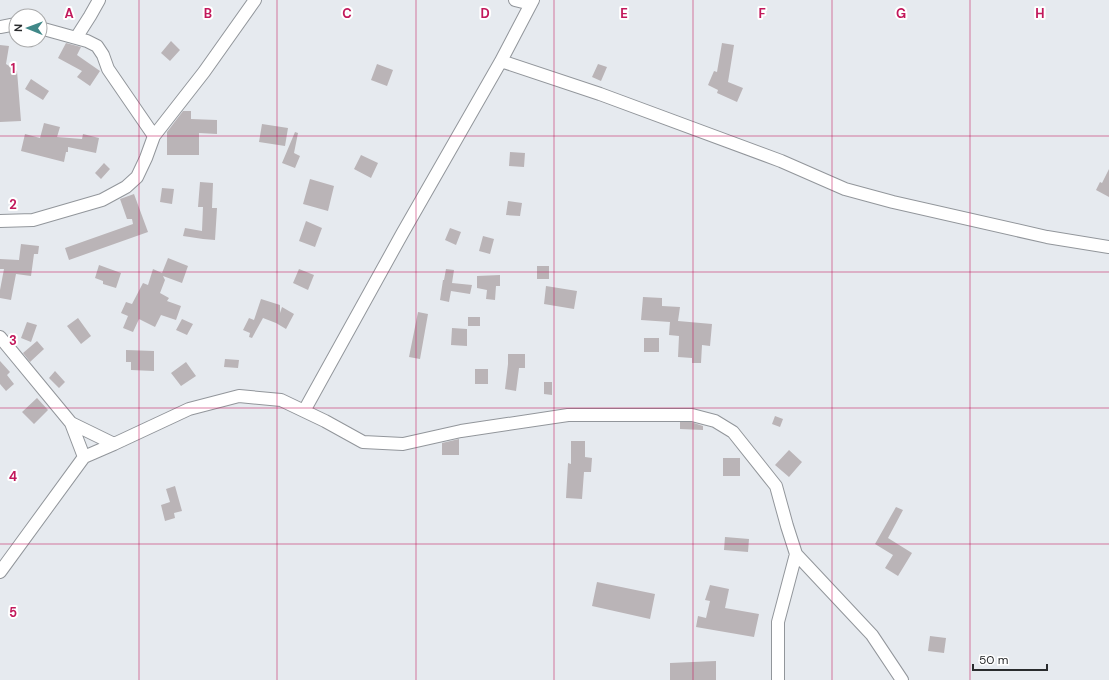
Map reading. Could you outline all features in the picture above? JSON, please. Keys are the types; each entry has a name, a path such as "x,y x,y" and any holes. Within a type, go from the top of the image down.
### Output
{"street":[{"path":"76,38 99,0"},
{"path":"0,221 33,220 102,200 126,187 137,177 154,136 204,72 255,0"},
{"path":"304,411 402,234 501,61 532,2 515,0"},
{"path":"48,30 87,40 97,46 103,55 108,69 154,136"},
{"path":"501,61 600,94 766,155 845,189 900,204 1047,237 1109,247"},
{"path":"0,337 71,423 84,457"},
{"path":"0,572 84,457 189,409 239,396 281,400 325,420 363,442 403,444 461,432 568,415 692,415 715,421 733,432 776,486 796,554 872,636 902,680"},
{"path":"71,423 114,444"},
{"path":"778,680 778,622 796,554"}],"building":[{"path":"171,41 180,50 170,61 161,53"},
{"path":"66,43 81,47 77,55 100,71 90,86 77,77 82,71 58,58"},
{"path":"722,43 734,45 728,82 743,88 737,102 717,93 718,90 708,85 714,71 717,72"},
{"path":"0,45 8,46 6,64 17,71 21,121 0,122"},
{"path":"377,64 393,70 387,86 371,80"},
{"path":"598,64 607,67 601,81 592,77"},
{"path":"31,79 49,91 43,100 25,89"},
{"path":"183,111 191,111 191,119 217,120 217,134 199,133 199,155 167,155 167,132"},
{"path":"44,123 60,127 57,137 82,139 83,134 99,138 96,153 68,147 68,152 66,152 64,162 21,151 25,134 40,138"},
{"path":"262,124 288,128 285,146 259,142"},
{"path":"295,132 298,133 294,153 300,156 295,168 282,163"},
{"path":"510,152 525,153 524,167 509,166"},
{"path":"361,155 378,163 371,178 354,169"},
{"path":"104,163 110,169 101,179 95,173"},
{"path":"1109,169 1109,197 1096,190 1100,182 1102,183"},
{"path":"310,179 334,186 328,211 303,204"},
{"path":"200,182 213,183 212,208 217,208 215,240 183,236 185,228 202,231 203,207 198,207"},
{"path":"162,188 174,189 172,204 160,202"},
{"path":"134,194 148,232 69,260 65,248 133,224 132,219 127,219 120,199"},
{"path":"508,201 522,203 520,216 506,215"},
{"path":"306,221 322,228 315,247 299,241"},
{"path":"450,228 461,232 456,245 445,240"},
{"path":"483,236 494,239 490,254 479,251"},
{"path":"21,244 39,246 38,254 34,254 31,276 16,274 11,300 0,298 4,269 0,269 0,259 19,260"},
{"path":"168,258 188,266 182,283 163,276 165,280 160,293 169,298 167,301 181,306 176,320 161,315 155,327 139,319 133,332 123,328 128,316 121,313 126,302 132,304 143,283 148,285 153,269 162,273"},
{"path":"99,265 121,273 116,288 103,284 103,281 95,278"},
{"path":"537,266 549,266 549,279 537,279"},
{"path":"299,269 314,275 308,290 293,283"},
{"path":"446,269 454,270 452,283 472,285 470,294 451,291 449,302 440,300"},
{"path":"500,275 500,286 496,286 495,300 486,299 487,290 477,288 477,276"},
{"path":"546,286 577,291 574,309 544,304"},
{"path":"643,297 662,298 662,306 680,307 678,321 712,324 710,346 702,345 701,363 692,363 692,358 678,357 679,336 669,335 670,322 641,320"},
{"path":"261,299 280,305 280,313 282,307 294,314 286,329 263,318 252,338 249,337 250,333 243,330 249,318 254,320"},
{"path":"418,312 428,314 420,359 409,357"},
{"path":"468,317 480,317 480,326 468,326"},
{"path":"78,318 91,336 81,344 67,326"},
{"path":"182,319 193,324 187,335 176,330"},
{"path":"27,322 37,325 31,342 21,338"},
{"path":"452,328 467,329 467,346 451,345"},
{"path":"644,338 659,338 659,352 644,352"},
{"path":"37,341 44,349 30,362 23,353"},
{"path":"126,350 154,351 154,371 131,370 131,362 126,362"},
{"path":"508,354 525,354 525,368 519,368 516,391 505,389"},
{"path":"225,359 239,360 238,368 224,367"},
{"path":"0,361 10,372 7,375 14,384 6,391 0,384"},
{"path":"186,362 196,376 181,386 171,373"},
{"path":"475,369 488,369 488,384 475,384"},
{"path":"55,371 65,382 59,388 49,378"},
{"path":"544,382 552,382 552,395 544,394"},
{"path":"37,398 48,410 34,424 22,412"},
{"path":"775,416 783,419 780,427 772,424"},
{"path":"680,422 691,422 703,426 703,430 680,429"},
{"path":"459,439 459,455 442,455 442,443"},
{"path":"571,441 585,441 585,457 592,458 591,472 584,472 582,499 566,498 568,463 571,464"},
{"path":"789,450 802,462 789,477 775,465"},
{"path":"723,458 740,458 740,476 723,476"},
{"path":"175,486 182,511 174,513 175,518 165,521 161,505 170,502 166,489"},
{"path":"896,507 903,510 888,538 912,553 898,576 885,568 893,555 875,544"},
{"path":"725,537 749,539 748,552 724,550"},
{"path":"597,582 655,594 650,619 592,606"},
{"path":"710,585 729,589 725,608 759,614 754,637 696,627 698,616 706,618 710,601 705,600"},
{"path":"930,636 946,638 944,653 928,651"},
{"path":"716,661 716,680 670,680 670,663"}]}
